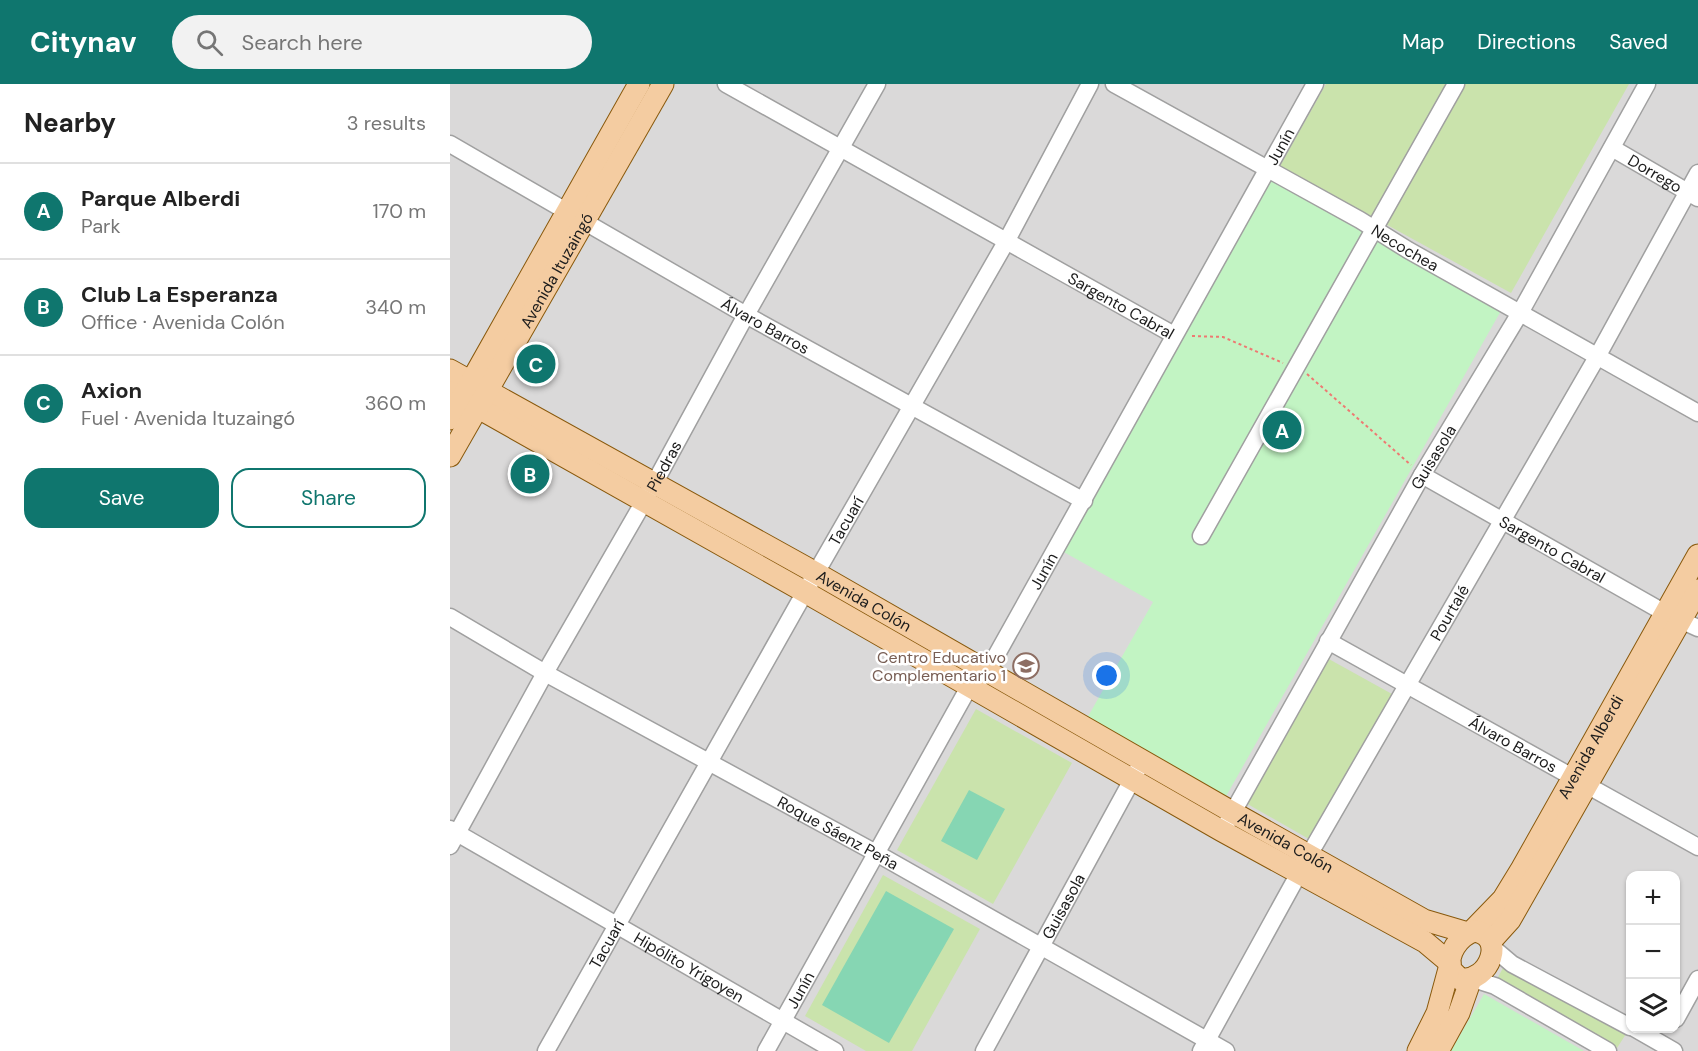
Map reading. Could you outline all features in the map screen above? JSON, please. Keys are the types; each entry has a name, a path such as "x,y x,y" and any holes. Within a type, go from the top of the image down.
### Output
{"main road":[{"name":"Avenida Ituzaingó","path":"575,216 639,84"},
{"name":"Avenida Ituzaingó","path":"450,419 470,394 575,216 663,84"},
{"name":"Avenida Colón","path":"450,370 470,394 649,492 816,573 987,672 1137,770 1227,822 1299,874 1425,942 1450,964"},
{"name":"Avenida Ituzaingó","path":"450,456 470,394"},
{"name":"Avenida Colón","path":"649,492 804,592 969,687 1137,770"},
{"name":"Avenida Alberdi","path":"1682,620 1698,555"},
{"name":"Avenida Alberdi","path":"1481,938 1509,920 1580,780 1682,620 1698,590"},
{"name":"Avenida Colón","path":"1227,822 1309,855 1424,920 1481,938"},
{"path":"1418,1051 1437,1013 1450,964 1454,949 1481,938 1488,963 1479,975 1472,979 1460,979 1451,970 1450,964"},
{"path":"1438,1051 1459,1013 1472,979"}],"street":[{"name":"Sargento Cabral","path":"726,84 1174,335"},
{"name":"Piedras","path":"452,836 649,492 877,84"},
{"name":"Tacuarí","path":"546,1051 804,592 1006,242 1090,84"},
{"name":"Necochea","path":"1114,84 1698,413"},
{"name":"Junín","path":"766,1051 969,687 987,672 1315,84"},
{"path":"1201,536 1456,84"},
{"name":"Guisasola","path":"1227,822 1422,475 1520,313 1647,84"},
{"name":"Álvaro Barros","path":"450,144 746,315 1084,501"},
{"name":"Dorrego","path":"1612,148 1692,195"},
{"name":"Pourtalé","path":"1204,1046 1309,855 1692,195 1698,172"},
{"name":"Sargento Cabral","path":"1422,475 1682,620"},
{"name":"Roque Sáenz Peña","path":"450,617 545,673 876,853 1041,946 1204,1046 1226,1051"},
{"name":"Álvaro Barros","path":"1328,641 1698,847"},
{"name":"Guisasola","path":"984,1051 1137,770"},
{"name":"Hipólito Yrigoyen","path":"452,836 618,926 835,1051"},
{"name":"Avenida Colón","path":"1481,938 1512,964 1626,1025"},
{"path":"1472,979 1495,986 1608,1051"},
{"path":"1680,1012 1698,979"},
{"name":"Avenida Colón","path":"1640,1033 1664,1049"},
{"path":"1664,1049 1670,1033"}],"path":[{"name":"Sargento Cabral","path":"1174,335 1223,337 1306,374 1422,475"}],"shaded area":[{"path":"450,84 1698,84 1698,1051 450,1051"}],"green space":[{"path":"1326,84 1629,84 1511,293 1280,166"},
{"path":"1271,181 1502,309 1225,798 1086,720 1153,602 1062,551"},
{"path":"1327,658 1392,694 1309,839 1244,802"},
{"path":"976,709 1072,763 993,904 897,850"},
{"path":"969,790 1005,809 977,860 941,841"},
{"path":"883,875 980,929 912,1051 866,1051 805,1016"},
{"path":"886,891 954,929 889,1043 822,1005"},
{"path":"1505,964 1626,1034 1617,1048 1536,1003 1508,984 1496,981"},
{"path":"1484,994 1584,1051 1451,1051"}],"place":[{"name":"Axion","path":"536,364"},
{"name":"Parque Alberdi","path":"1282,430"},
{"name":"Club La Esperanza","path":"530,474"},
{"name":"Centro Educativo Complementario 1","path":"1026,666"}]}
